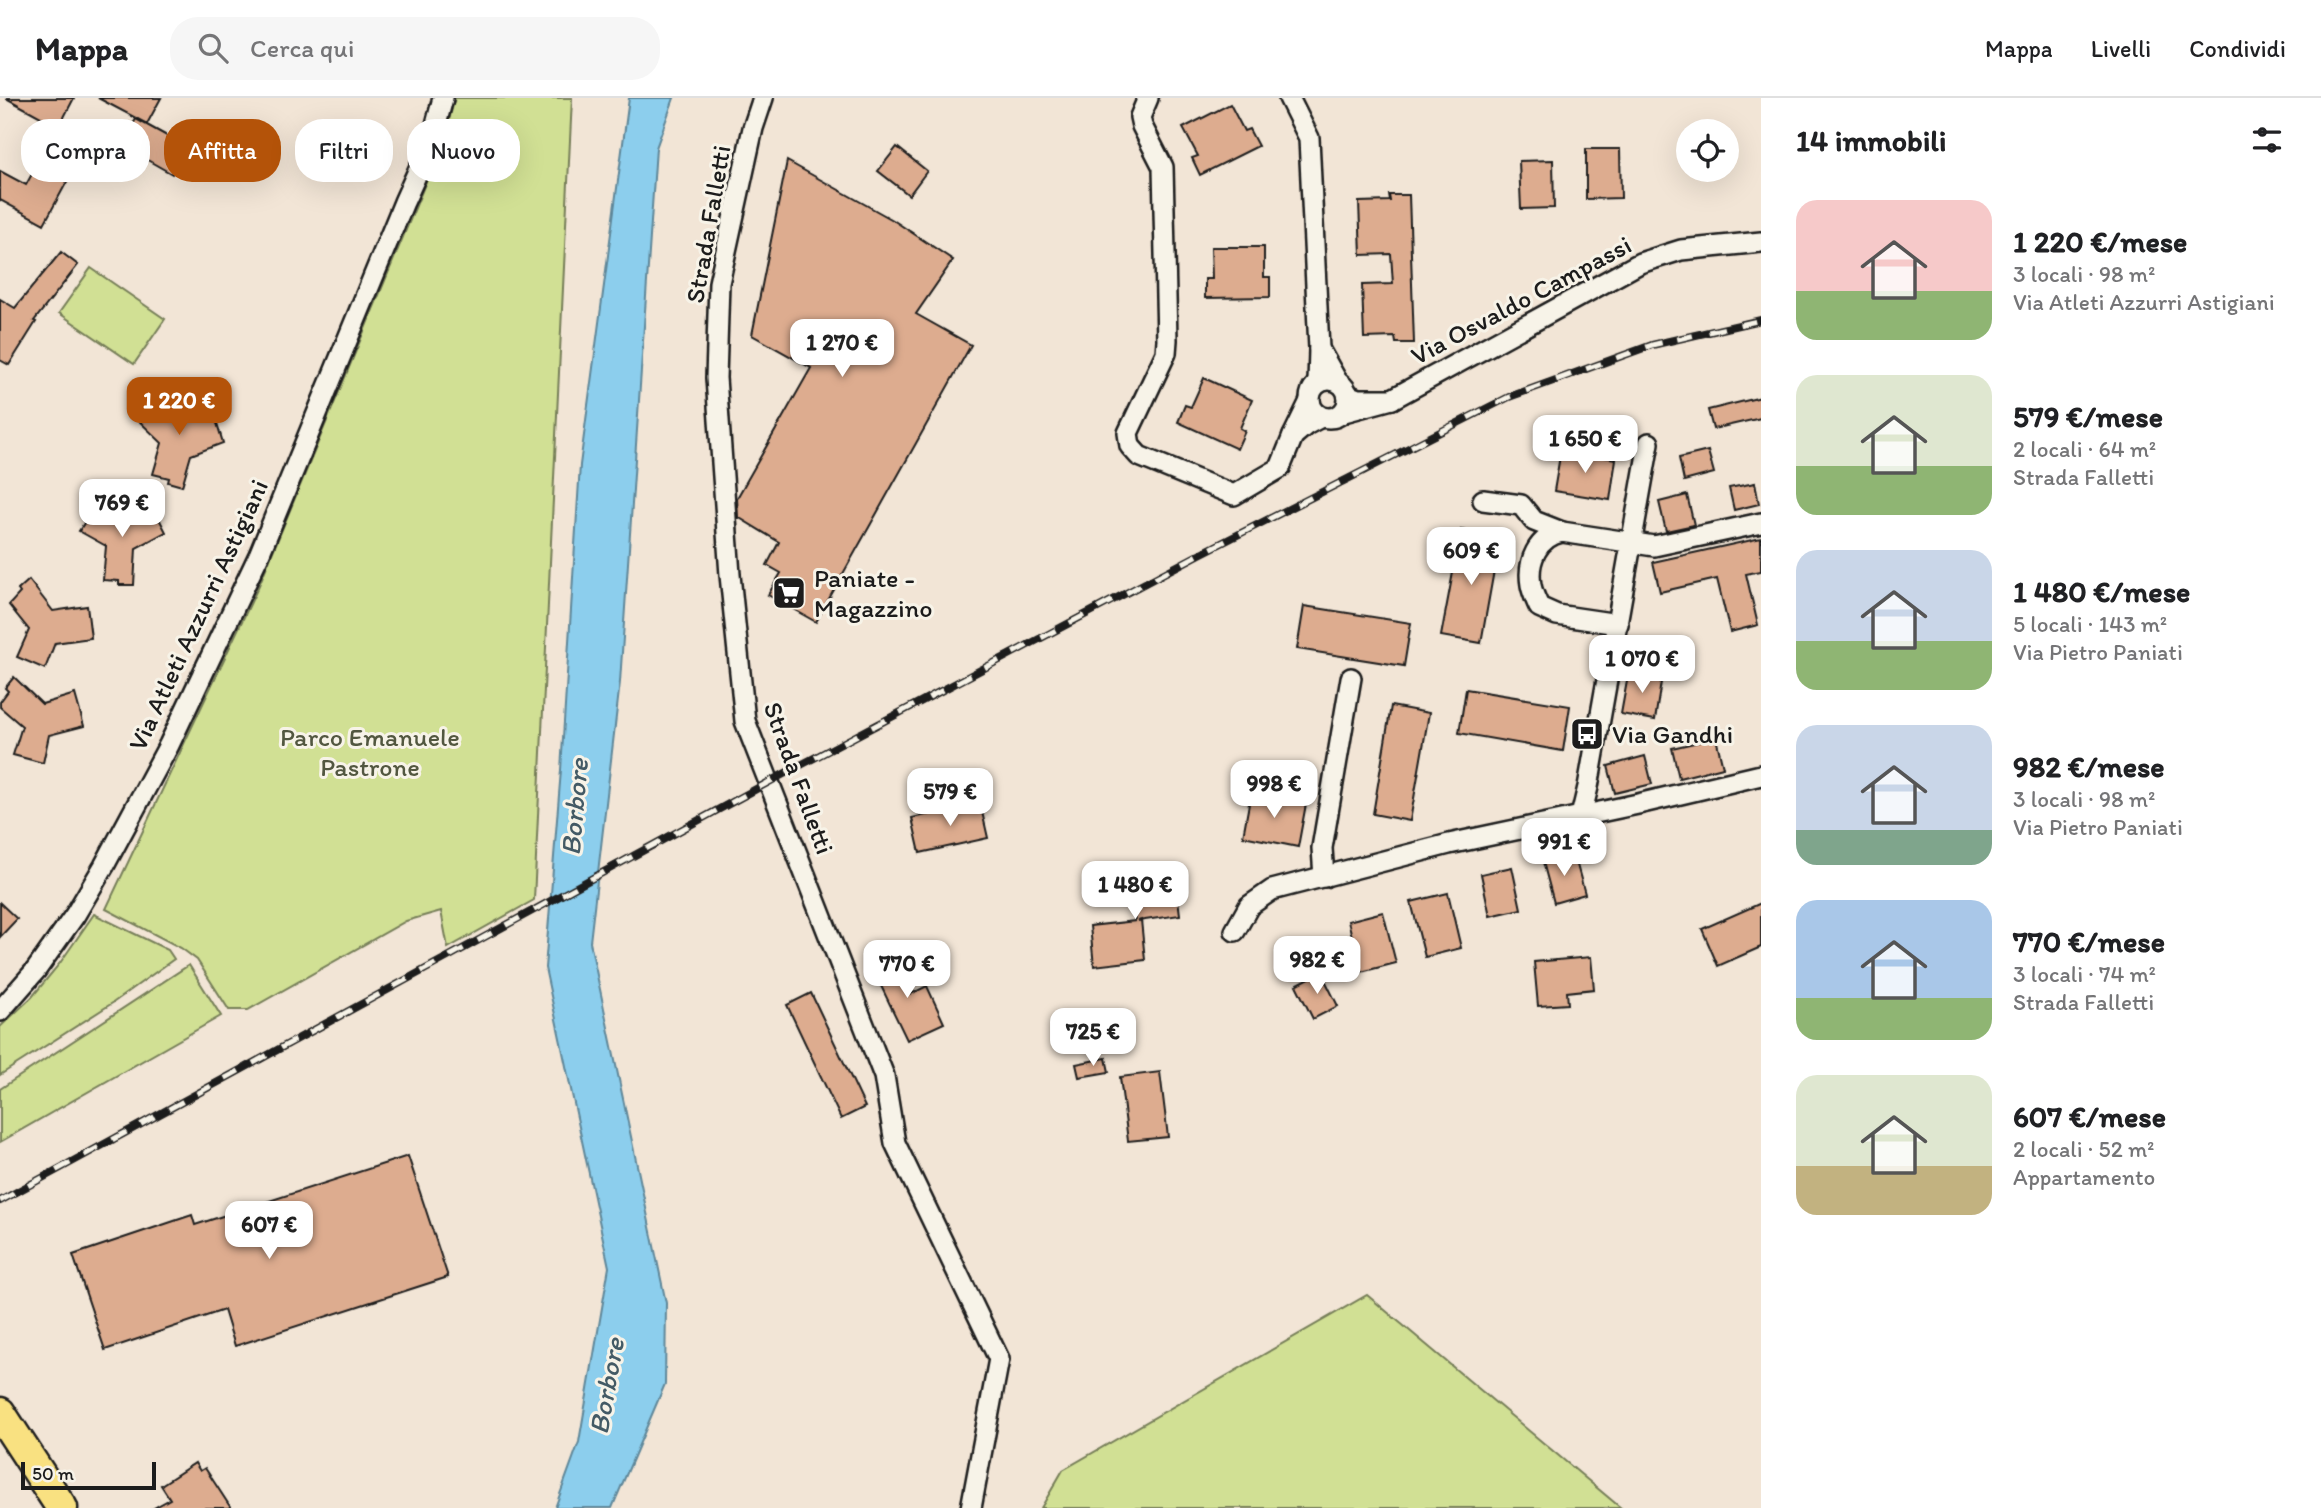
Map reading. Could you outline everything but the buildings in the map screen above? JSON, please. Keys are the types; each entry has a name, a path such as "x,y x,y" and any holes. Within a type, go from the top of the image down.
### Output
{"main road":[{"path":"0,1413 62,1508"}],"street":[{"name":"Via Atleti Azzurri Astigiani","path":"0,1011 36,970 75,915 169,746 260,555 362,302 432,141 443,98"},
{"name":"Strada Falletti","path":"763,98 753,128 719,283 716,378 730,575 745,721 884,1076 895,1143 999,1359 971,1508"},
{"path":"1148,98 1140,117 1163,167 1167,340 1166,353 1128,433 1130,446 1139,456 1234,495 1280,468 1293,436 1330,398 1319,349 1309,138 1289,98"},
{"name":"Via Osvaldo Campassi","path":"1330,398 1392,399 1640,263 1681,250 1761,242"},
{"path":"1581,816 1633,544 1649,443"},
{"path":"1483,500 1521,505 1534,521 1562,532 1654,547 1761,523"},
{"path":"1562,532 1551,535 1541,543 1530,564 1531,586 1539,607 1557,615 1618,624"},
{"path":"1324,877 1322,848 1351,678"},
{"path":"1236,931 1250,906 1272,890 1449,844 1761,775"}],"green space":[{"name":"Parco Emanuele Pastrone","path":"455,98 572,98 534,900 448,948 441,911 406,921 248,1010 229,1010 197,960 181,948 106,909 259,585 426,182 520,182 520,119 449,119"},
{"path":"91,268 165,319 134,364 59,313"},
{"path":"94,914 168,950 174,959 114,1002 0,1075 0,1027 32,997"},
{"path":"189,965 221,1016 0,1142 0,1089"},
{"path":"1367,1295 1621,1508 1041,1508 1063,1470"}],"water":[{"name":"Borbore","path":"629,98 674,98 656,148 620,682 590,942 666,1303 665,1384 612,1508 555,1508 579,1442 609,1267 545,968 561,770 580,465"}],"railway":[{"path":"0,1201 780,776 1200,554 1509,397 1652,345 1761,320"}],"place":[{"name":"Paniate - Magazzino","path":"789,593"},
{"name":"Via Gandhi","path":"1587,734"}]}
